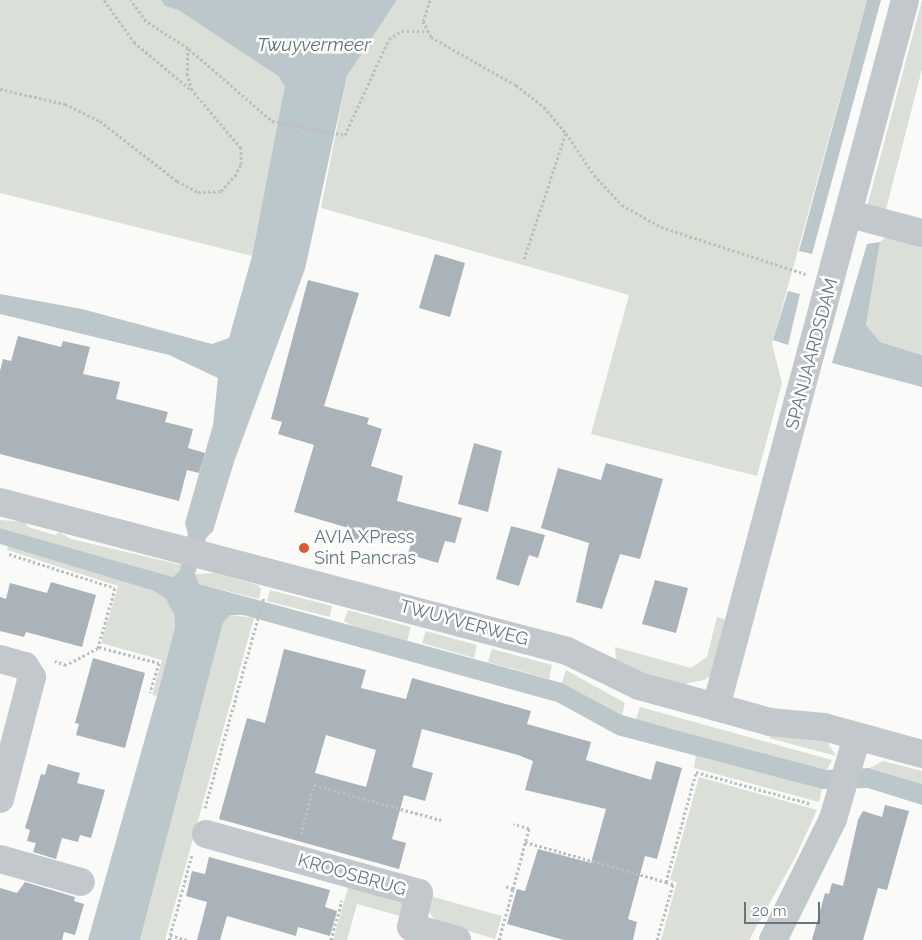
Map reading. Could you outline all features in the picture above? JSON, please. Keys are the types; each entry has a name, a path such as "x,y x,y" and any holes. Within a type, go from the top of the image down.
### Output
{"street":[{"name":"SPANJAARDSDAM","path":"716,707 850,214 905,0"},
{"path":"850,214 922,233"},
{"name":"TWUYVERWEG","path":"0,502 567,651 639,686 770,722 815,726 922,754"},
{"path":"0,659 25,666 32,677 4,771 0,799"},
{"path":"772,940 838,801 857,736"},
{"name":"KROOSBRUG","path":"201,831 419,893 411,927 457,940"},
{"path":"0,859 81,882"}],"path":[{"path":"0,89 65,104 100,121 177,181 198,192 221,191 238,170 240,148 192,90 134,42 104,0"},
{"path":"131,0 146,21 188,48 272,121 339,135 345,135 353,120 389,39 402,31 426,31 516,85 566,133 594,175 622,205 661,227 706,244 831,282"},
{"path":"426,31 423,21 430,0"},
{"path":"188,48 187,75 192,90"},
{"path":"524,259 566,133"},
{"path":"9,554 115,588 98,648"},
{"path":"169,940 201,831 265,594"},
{"path":"28,670 48,660 66,665 102,646 158,662 150,693"},
{"path":"666,882 696,772 838,801"},
{"path":"294,858 314,785 440,820"},
{"path":"499,940 529,828 513,824"},
{"path":"525,842 673,884 657,940"},
{"path":"331,940 350,874"},
{"path":"505,886 513,889"},
{"path":"170,935 187,940"}],"shaded area":[{"path":"0,0 161,0 165,6 178,10 278,76 286,86 252,256 0,193"},
{"path":"397,0 867,0 772,344 782,383 757,476 591,434 629,295 321,208 347,76"},
{"path":"922,0 922,69 885,213 867,207"},
{"path":"890,234 922,242 922,355 880,342 866,325 880,242"},
{"path":"0,520 25,522 28,527 55,535 59,532 71,539 182,565 173,577 0,528"},
{"path":"8,546 154,591 166,599 173,609 175,627 157,696 152,695 162,660 101,643 118,586 7,550"},
{"path":"215,573 258,585 261,589 259,599 199,584 195,574"},
{"path":"270,590 332,606 330,617 267,601"},
{"path":"348,610 411,627 407,641 353,626 344,621"},
{"path":"230,615 254,618 165,940 140,940 223,623"},
{"path":"717,617 724,619 727,629 711,676 704,680 680,685 616,663 615,647 691,668 707,657"},
{"path":"426,631 477,645 474,658 422,643"},
{"path":"492,649 552,665 549,679 488,662"},
{"path":"566,670 625,703 622,715 562,683"},
{"path":"640,707 832,760 827,770 683,732 636,719"},
{"path":"771,734 826,740 836,756 769,738"},
{"path":"696,756 822,789 819,802 694,768"},
{"path":"883,761 922,771 922,784 870,768"},
{"path":"699,777 817,810 796,856 749,940 661,940 677,882 670,880"},
{"path":"350,881 405,902 400,916 357,904 347,940 333,940"},
{"path":"430,896 502,916 495,939 436,921 429,912"}],"water":[{"name":"Twuyvermeer","path":"161,0 397,0 347,76 305,269 234,462 213,531 206,538 195,574 199,584 562,683 622,715 683,732 827,770 869,768 922,784 922,805 868,788 822,789 617,735 557,702 243,615 230,615 223,623 140,940 88,940 157,696 175,627 174,614 166,599 154,591 0,544 0,528 173,577 180,570 188,534 185,523 213,425 218,378 169,355 0,314 0,294 82,309 212,344 229,338 252,256 285,86 278,76 178,10 165,6"},
{"path":"867,0 881,0 812,254 799,251"},
{"path":"880,242 866,325 880,342 922,355 922,387 832,363 867,244"},
{"path":"788,291 800,294 788,345 773,340"}],"building":[{"path":"435,254 465,263 450,317 419,308"},
{"path":"308,280 359,293 324,406 369,418 367,424 382,429 371,466 403,476 397,501 462,518 455,543 445,541 438,563 408,554 412,540 372,540 371,544 351,538 352,529 294,512 314,445 278,434 282,422 271,419"},
{"path":"18,336 61,347 63,341 90,347 83,374 120,382 116,399 168,412 165,422 193,429 188,448 205,453 199,473 187,470 179,501 0,454 0,371 3,359 11,361"},
{"path":"474,443 502,451 488,512 458,504"},
{"path":"606,463 663,479 640,559 620,554 602,609 576,602 589,543 541,528 558,468 601,480"},
{"path":"511,526 545,535 538,558 529,555 519,586 496,579"},
{"path":"655,580 688,588 676,633 642,624"},
{"path":"51,582 96,595 82,647 26,632 24,637 0,631 0,597 6,599 10,583 47,593"},
{"path":"284,649 366,670 361,688 406,699 412,678 531,711 527,724 591,742 586,760 651,780 656,761 682,768 657,859 645,856 628,919 637,922 633,940 564,940 507,924 517,889 525,891 538,849 591,863 606,809 525,790 533,761 518,755 422,729 412,767 433,773 425,801 404,795 392,839 406,843 399,869 219,819 247,718 265,723","holes":["326,735 376,750 366,787 315,773"]},
{"path":"93,658 145,673 125,748 76,735 79,724 75,723"},
{"path":"48,764 80,773 77,783 105,790 91,838 80,835 78,842 62,838 56,859 33,852 36,843 27,841 30,830 25,828 41,774 45,775"},
{"path":"885,805 909,811 887,890 878,888 863,940 812,940 825,893 829,894 832,883 843,886 858,820 863,811 882,817"},
{"path":"209,857 330,890 325,907 337,911 330,936 298,927 296,936 227,916 220,940 197,940 207,902 186,896 192,871 205,874"},
{"path":"25,882 75,897 74,901 84,904 75,935 64,932 62,940 0,940 0,888 17,893"}],"place":[{"name":"AVIA XPress Sint Pancras","path":"304,548"}]}
